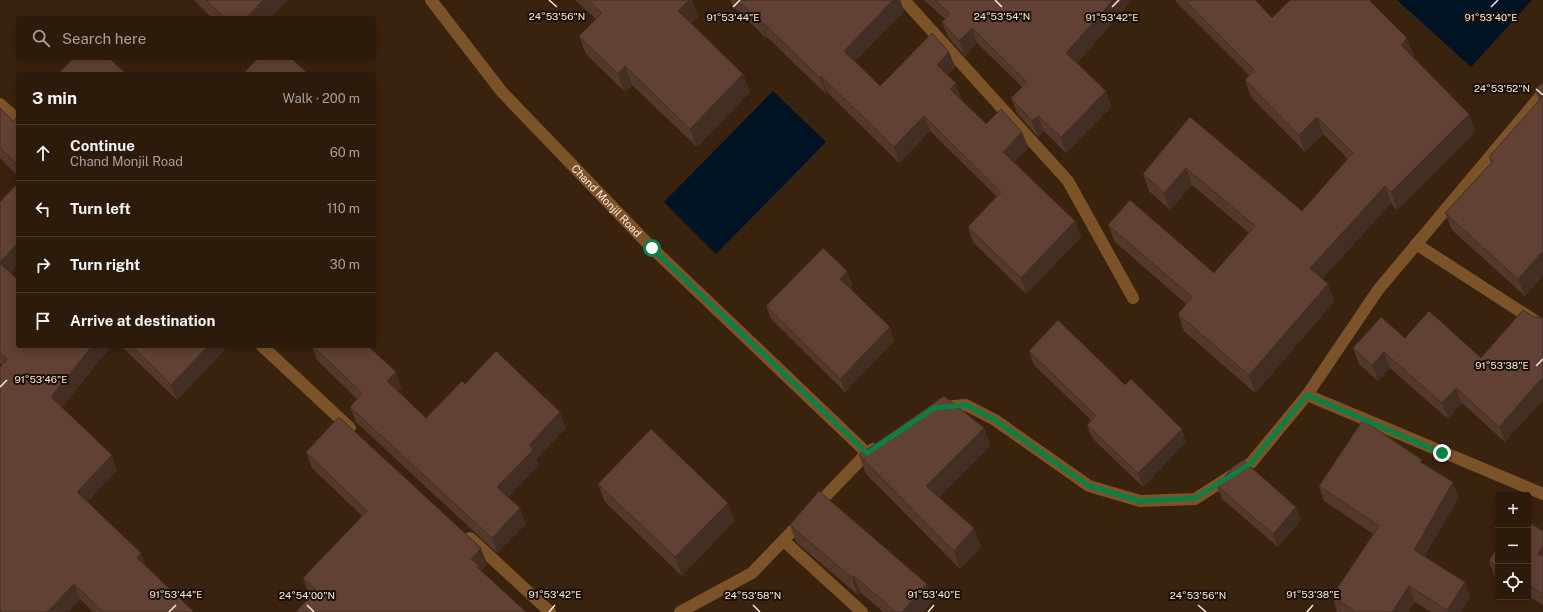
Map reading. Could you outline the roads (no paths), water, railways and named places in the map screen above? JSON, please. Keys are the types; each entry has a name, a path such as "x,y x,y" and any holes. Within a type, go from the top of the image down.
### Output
{"street":[{"name":"Chand Monjil Road","path":"431,0 502,92 652,248 867,453"},
{"path":"904,0 1068,181 1133,298"},
{"path":"928,412 934,408 966,405 995,420 1089,486 1140,501 1195,498 1251,463 1307,395 1378,290 1543,93"},
{"path":"0,104 16,118"},
{"path":"1416,244 1543,326"},
{"path":"264,348 360,437"},
{"path":"1307,395 1543,494"},
{"path":"680,612 752,573 867,453 885,441"},
{"path":"464,532 550,612"},
{"path":"784,541 862,612"}],"water":[{"path":"1397,0 1532,0 1471,67"},
{"path":"773,91 826,142 716,254 664,202"}]}
